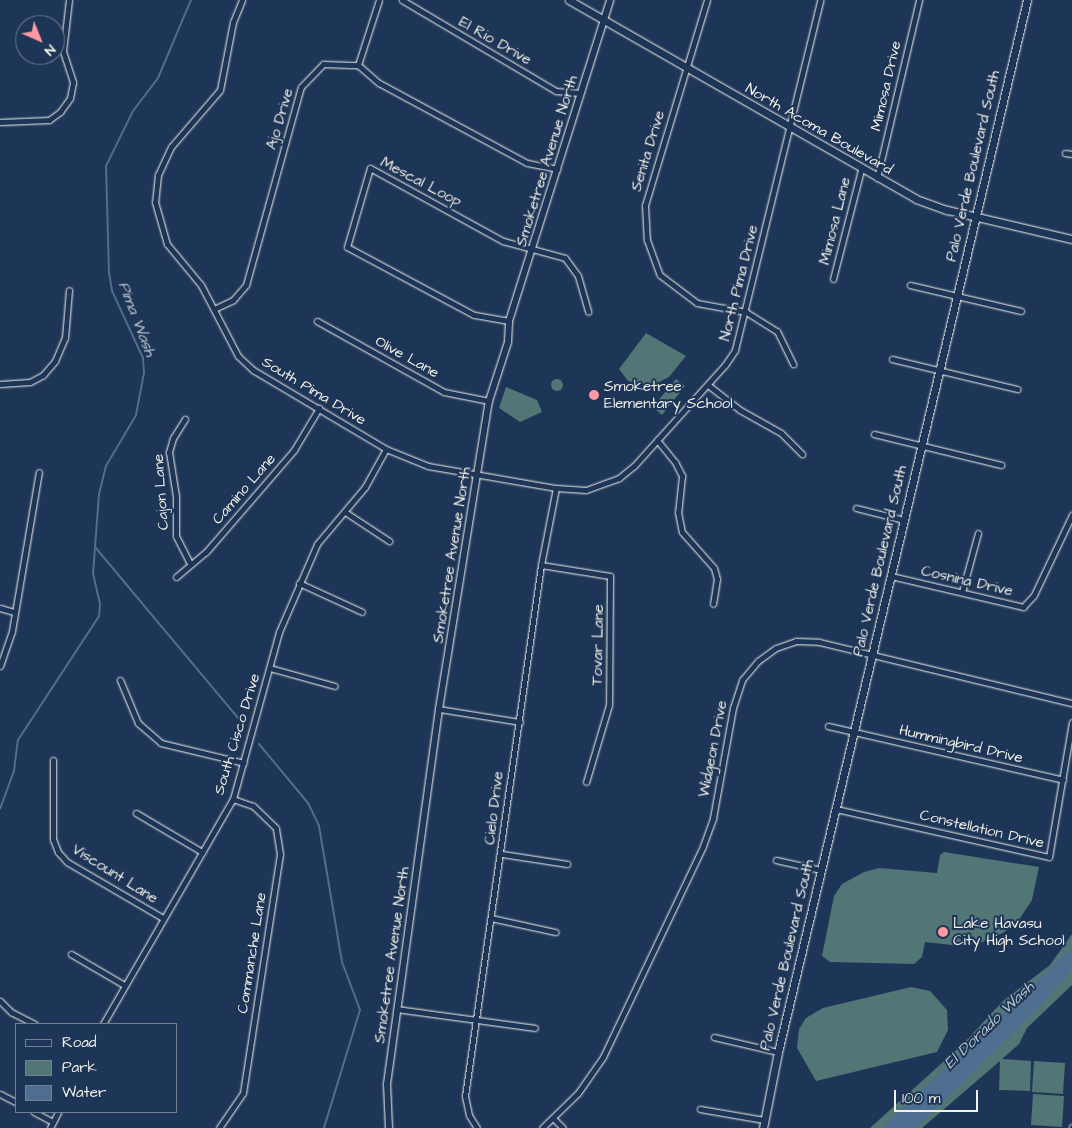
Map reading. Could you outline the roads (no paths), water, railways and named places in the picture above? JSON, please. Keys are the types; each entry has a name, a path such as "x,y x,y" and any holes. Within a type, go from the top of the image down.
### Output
{"main road":[{"name":"North Acoma Boulevard","path":"569,0 861,170 916,199 976,217 1072,239"},
{"name":"Palo Verde Boulevard South","path":"764,1124 778,1052 1027,0"}],"street":[{"path":"0,122 49,120 60,112 70,98 73,82 63,51 69,0"},
{"name":"South Pima Drive","path":"242,0 233,22 220,90 171,147 163,163 155,193 156,210 167,244 196,279 245,363 386,449 428,466 477,476"},
{"path":"380,0 358,65 379,83 527,163 557,169"},
{"name":"El Rio Drive","path":"402,0 556,91 580,92"},
{"name":"Smoketree Avenue North","path":"389,1128 386,1084 439,709 490,401 508,342 509,321 534,248 580,92 610,0"},
{"name":"Senita Drive","path":"707,0 645,205 647,240 660,275 696,303 746,312"},
{"name":"North Pima Drive","path":"477,476 556,488 586,490 618,478 657,440 733,356 746,312 820,0"},
{"name":"Mimosa Drive","path":"877,178 919,0"},
{"name":"Ajo Drive","path":"214,309 233,300 246,285 301,87 322,64 358,65"},
{"path":"1065,152 1072,154"},
{"name":"Mescal Loop","path":"509,321 474,315 347,247 370,168 503,240 534,248"},
{"name":"Mimosa Lane","path":"833,279 861,170"},
{"path":"534,248 565,258 578,276 588,312"},
{"path":"910,285 1021,311"},
{"path":"0,384 30,382 43,375 56,361 65,338 69,290"},
{"path":"746,312 777,331 793,364"},
{"name":"Olive Lane","path":"317,321 444,392 490,401"},
{"path":"892,359 1018,389"},
{"path":"708,385 740,410 781,433 802,454"},
{"name":"Camino Lane","path":"176,577 215,542 294,450 319,408"},
{"name":"Cajon Lane","path":"185,419 173,438 169,452 176,496 176,536 190,564"},
{"path":"874,434 1001,465"},
{"path":"657,440 675,462 682,476 678,512 682,532 714,568 717,579 713,604"},
{"name":"South Cisco Drive","path":"105,1023 124,985 232,799 244,763 279,632 316,544 366,488 386,449"},
{"path":"0,666 9,643 39,472"},
{"name":"Cielo Drive","path":"477,1128 469,1115 465,1096 502,854 507,790 520,722 541,565 556,488"},
{"path":"856,508 904,520"},
{"path":"345,512 389,541"},
{"name":"Cosnina Drive","path":"891,576 1023,607 1034,595 1072,515"},
{"path":"962,592 978,534"},
{"name":"Tovar Lane","path":"541,565 610,576 609,705 586,782"},
{"path":"299,583 362,612"},
{"path":"0,608 14,612"},
{"name":"Widgeon Drive","path":"542,1128 578,1093 603,1057 703,846 712,818 733,708 742,680 758,661 776,648 796,642 819,642 1072,703"},
{"path":"270,668 335,686"},
{"path":"120,680 138,723 161,743 244,763"},
{"path":"439,709 520,722"},
{"name":"Constellation Drive","path":"836,808 1048,857 1072,722"},
{"name":"Hummingbird Drive","path":"828,726 1063,780"},
{"name":"Viscount Lane","path":"53,760 53,839 58,852 67,862 163,918"},
{"name":"Commanche Lane","path":"220,1128 243,1093 280,854 276,828 253,806 232,799"},
{"path":"136,813 202,852"},
{"path":"502,854 567,864"},
{"path":"776,860 821,870"},
{"path":"491,918 555,932"},
{"path":"71,954 124,985"},
{"path":"0,1001 11,1012 33,1023"},
{"path":"397,1009 535,1028"},
{"path":"714,1037 778,1052"},
{"path":"0,1094 15,1102"},
{"path":"700,1109 764,1124"},
{"path":"36,1113 53,1122"},
{"path":"50,1128 58,1113"},
{"path":"553,1118 563,1128"}],"water":[{"path":"1072,948 1072,969 1038,1008 916,1128 882,1128"}],"waterway":[{"name":"Pima Wash","path":"0,809 14,771 18,740 99,616 100,604 93,574 99,494 106,466 136,415 144,373 143,358 112,291 109,273 106,166 133,111 158,78 191,0"},
{"path":"95,547 244,725"},
{"path":"259,744 308,803 319,826 342,962 360,1010 324,1128"}],"place":[{"name":"Smoketree Elementary School","path":"594,395"},
{"name":"Lake Havasu City High School","path":"943,932"}],"water label":[{"name":"El Dorado Wash","path":"989,1025"}]}
